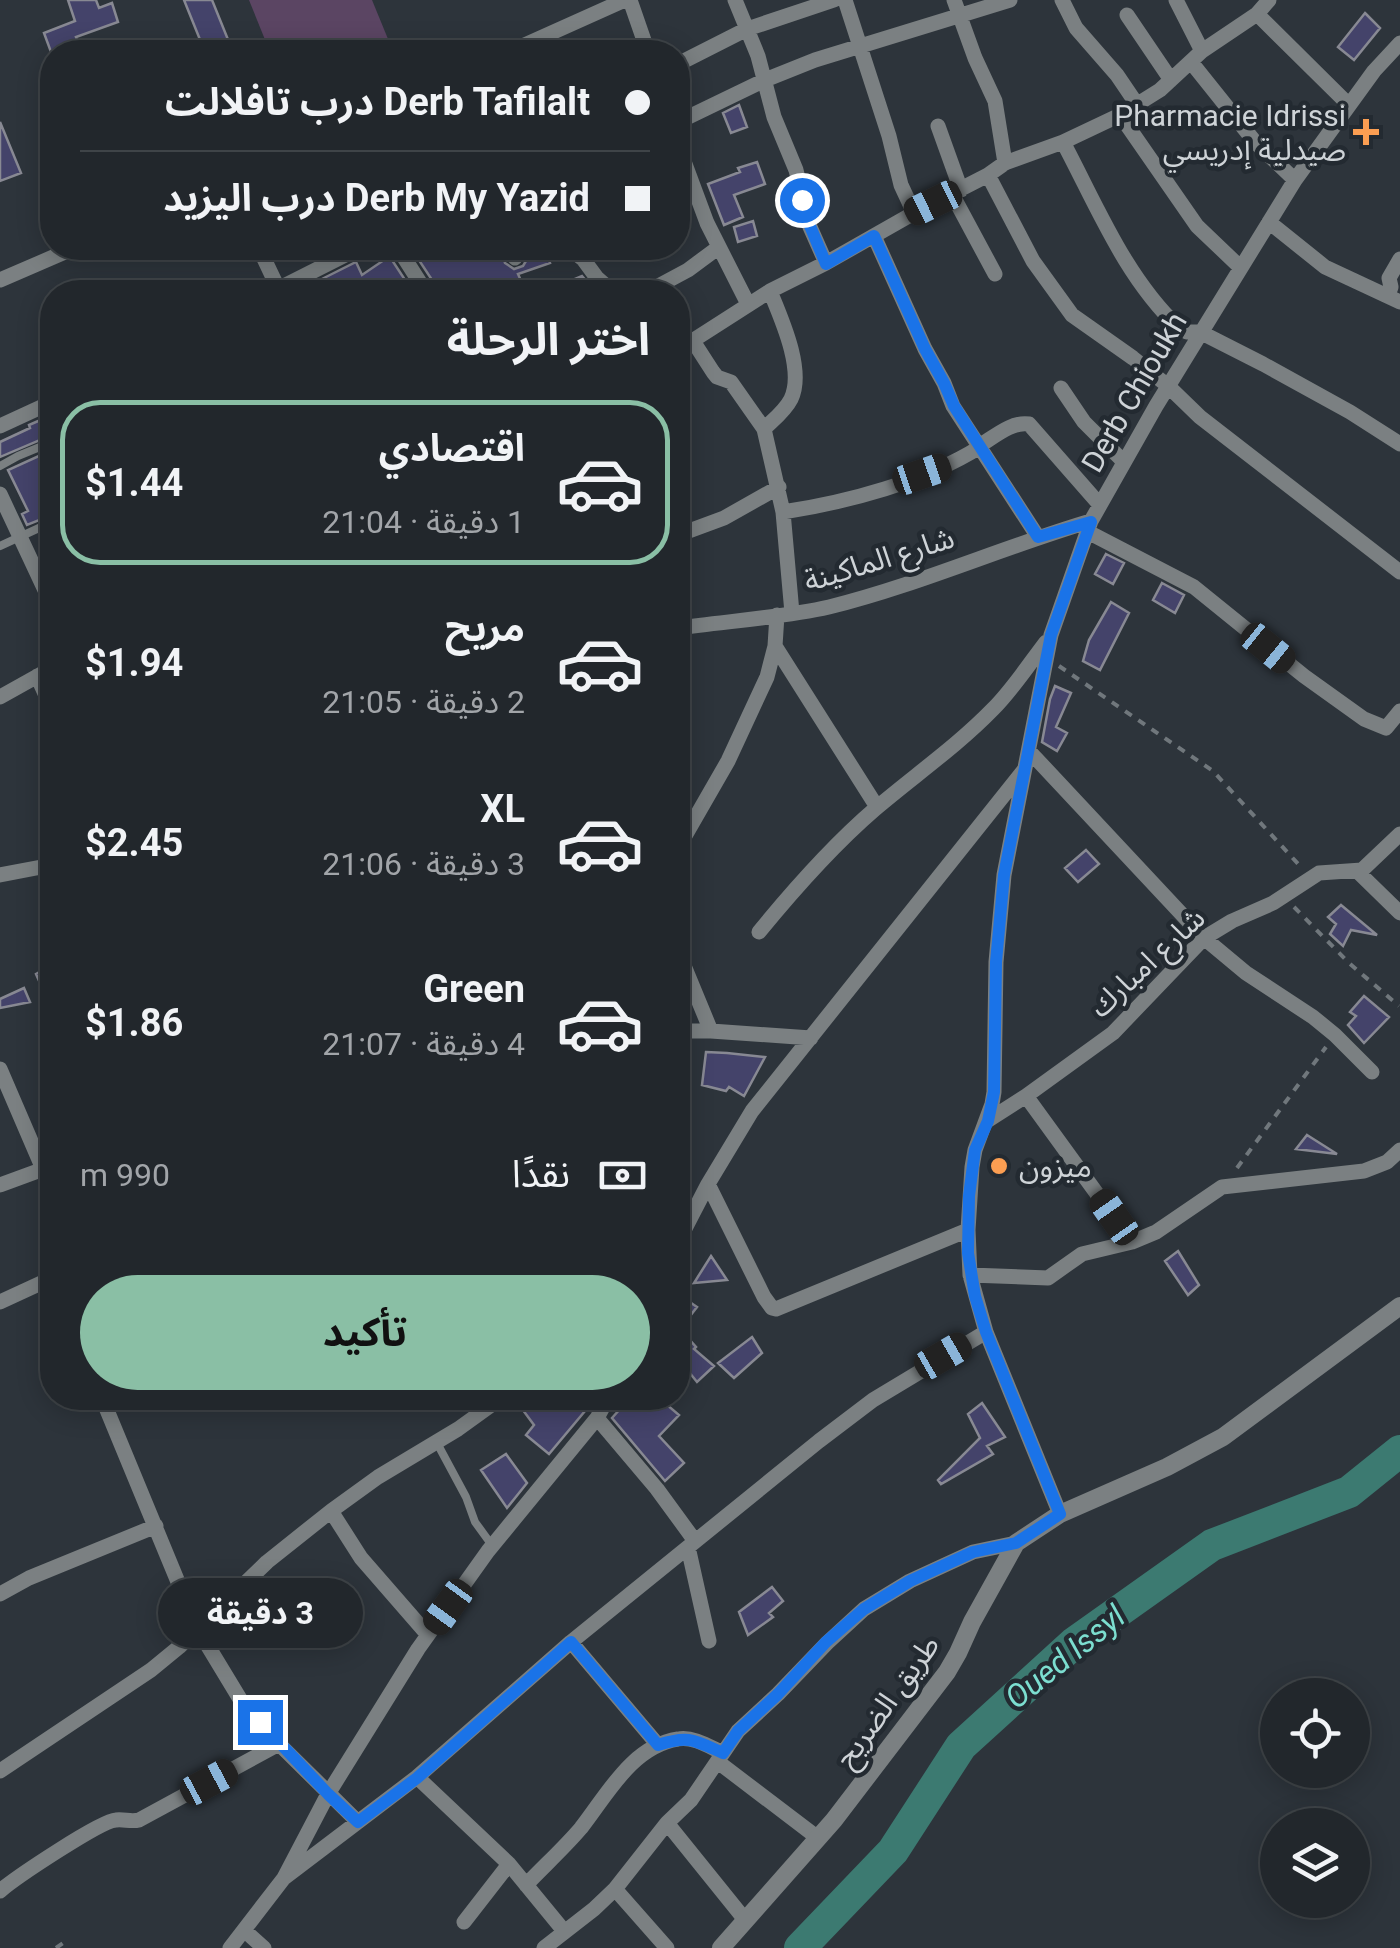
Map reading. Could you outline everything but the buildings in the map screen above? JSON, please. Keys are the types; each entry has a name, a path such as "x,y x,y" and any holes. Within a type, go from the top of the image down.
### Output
{"street":[{"path":"532,40 598,6 628,0 643,40"},
{"path":"736,0 826,264"},
{"path":"690,58 747,29 834,0"},
{"path":"845,0 897,172 914,213"},
{"path":"690,116 765,80 956,8 1010,0"},
{"path":"1062,0 1076,28 1136,103"},
{"path":"1176,0 1196,57 1255,142 1295,180"},
{"path":"690,344 770,291 1006,163 1120,115 1160,90 1270,0"},
{"path":"956,8 995,101 1006,163"},
{"path":"1257,14 1348,104"},
{"path":"1126,16 1171,80"},
{"name":"Derb Chioukh","path":"1060,1514 986,1332 970,1275 968,1230 975,1150 988,1121 994,1092 1000,904 1051,635 1089,527 1123,461 1295,180 1374,70 1400,43"},
{"path":"1120,115 1197,226 1240,267"},
{"path":"938,126 956,192 994,274"},
{"path":"1063,142 1140,285 1179,328 1200,332 1336,404 1400,444"},
{"path":"988,175 1033,261 1072,315 1133,358 1200,417 1400,572"},
{"path":"690,181 748,304"},
{"path":"1269,222 1326,267 1394,298"},
{"path":"874,236 954,406 1038,537"},
{"path":"669,280 719,247"},
{"path":"1394,298 1389,278 1400,259"},
{"path":"0,280 46,260"},
{"path":"299,280 336,260"},
{"path":"764,429 786,407 794,390 790,348 770,291"},
{"path":"690,827 728,761 768,677 784,614 783,512 764,429 731,382 712,372 693,342"},
{"path":"1062,388 1084,422 1123,461"},
{"path":"0,426 40,408"},
{"path":"783,512 884,489 955,462 1020,423 1029,424 1100,505"},
{"path":"690,531 724,518 779,487"},
{"path":"0,494 40,580"},
{"path":"1089,527 1194,587 1364,719 1386,728 1400,711"},
{"name":"شارع الماكينة","path":"690,626 826,608 1038,537 1089,527"},
{"path":"759,932 823,858 995,707 1051,635"},
{"path":"775,646 877,807"},
{"path":"0,697 40,674"},
{"path":"36,676 40,684"},
{"path":"690,1219 752,1111 1028,759 1204,938 1246,973 1313,1017 1372,1072"},
{"path":"1400,834 1370,864 1356,872 1400,913"},
{"path":"0,875 40,867"},
{"name":"شارع امبارك","path":"988,1121 1113,1033 1204,938 1284,896 1310,877 1330,871 1356,872"},
{"path":"690,980 711,1031"},
{"path":"690,1031 810,1038"},
{"path":"0,1069 40,1152"},
{"path":"1026,1096 1132,1242"},
{"path":"970,1275 1048,1278 1082,1254 1156,1232 1222,1187 1364,1170 1388,1162 1400,1150"},
{"path":"0,1185 40,1171"},
{"path":"708,1184 772,1308 968,1230"},
{"path":"0,1302 40,1284"},
{"name":"طريق الضريح","path":"721,1948 818,1838 946,1672 1016,1543 1060,1514 1223,1438 1400,1306"},
{"path":"284,1878 417,1778 571,1642 873,1400 986,1332"},
{"path":"107,1410 198,1628 240,1699 279,1744 358,1822"},
{"path":"0,1771 151,1670 267,1562 331,1511 378,1476 484,1410"},
{"path":"230,1948 284,1878 328,1794 428,1635 492,1546 602,1410"},
{"path":"598,1418 657,1489 692,1544 709,1640"},
{"path":"331,1511 361,1558 428,1635"},
{"path":"0,1594 29,1578 156,1526"},
{"path":"544,1948 564,1938 614,1889 667,1823 691,1800 738,1731 864,1609 910,1581 973,1552 1016,1543"},
{"path":"571,1642 658,1745"},
{"path":"526,1885 580,1829 636,1760 658,1745 680,1738 693,1740 720,1758 818,1838"},
{"path":"0,1891 111,1820 139,1820 279,1744"},
{"path":"417,1778 509,1864 564,1938"},
{"path":"667,1823 746,1920"},
{"path":"464,1922 509,1864"},
{"path":"614,1889 667,1948"},
{"path":"244,1930 264,1948"}],"lane":[{"path":"0,466 40,447"},
{"path":"0,546 40,528"},
{"path":"436,1443 475,1522 492,1546"}],"path":[{"path":"1046,657 1213,771 1310,877"},
{"path":"1284,896 1349,963 1399,1006"},
{"path":"1222,1187 1335,1035"},
{"path":"56,1948 69,1939"}],"shaded area":[{"path":"249,0 372,0 388,39 386,40 265,40"}],"waterway":[{"name":"Oued Issyl","path":"800,1948 893,1851 961,1746 1074,1643 1212,1545 1349,1492 1400,1451"}],"place":[{"name":"Pharmacie Idrissi صيدلية إدريسي","path":"1366,132"},
{"name":"ميزون","path":"999,1166"}],"route":[{"path":"260,1722 358,1822 417,1778 571,1642 658,1745 680,1738 723,1753 754,1714 864,1609 910,1581 973,1552 1016,1543 1060,1514 975,1296 968,1253 969,1196 975,1150 988,1121 994,1092 996,962 1004,875 1051,635 1091,522 1038,537 954,406 874,236 826,264 802,200"}]}
